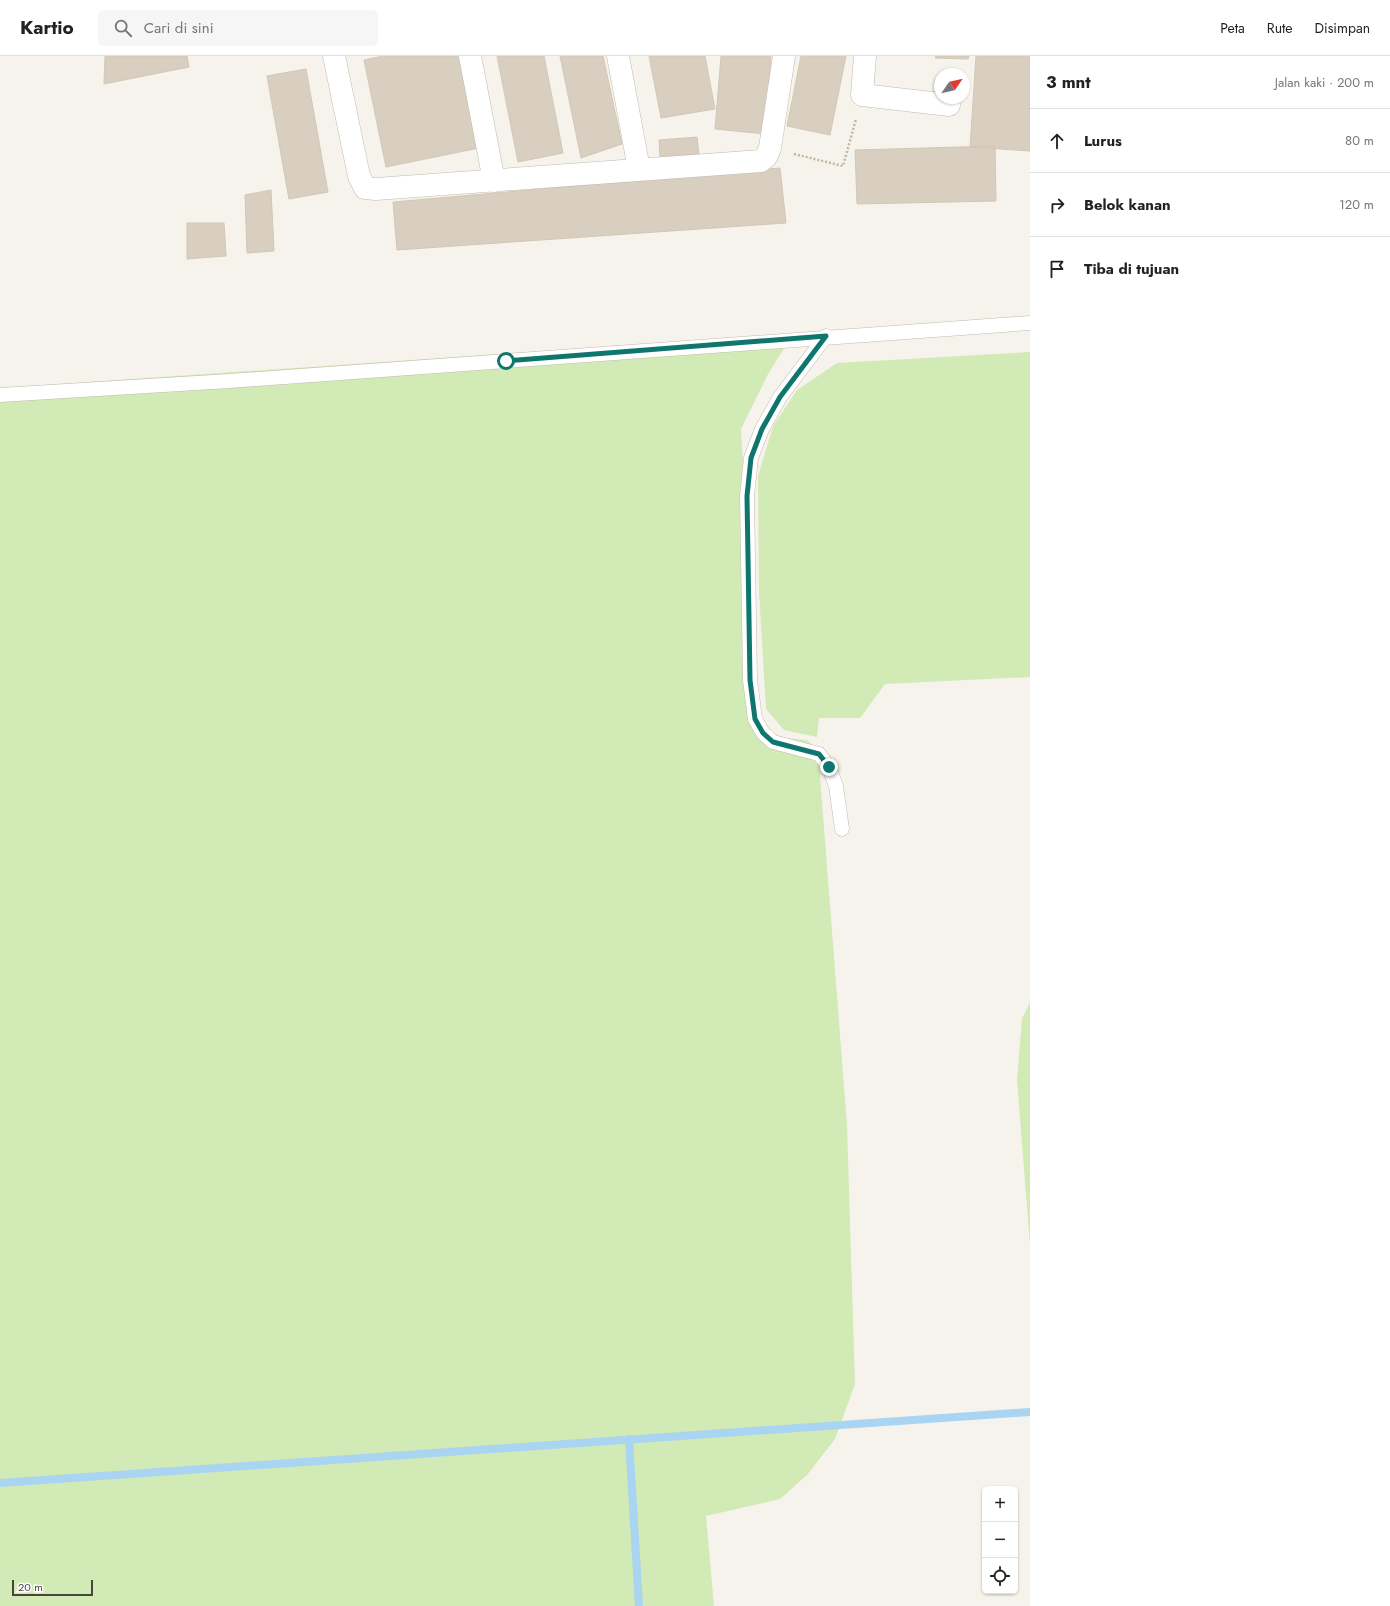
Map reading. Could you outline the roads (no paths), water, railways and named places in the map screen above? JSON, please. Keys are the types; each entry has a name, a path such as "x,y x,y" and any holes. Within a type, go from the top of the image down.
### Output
{"street":[{"path":"334,56 359,176 365,188 376,189 639,169 711,166 761,161 766,157 770,148 784,56"},
{"path":"470,56 494,181"},
{"path":"618,56 639,169"},
{"path":"865,56 862,95 949,105"}],"lane":[{"path":"0,395 229,381 1030,322"},
{"path":"826,336 780,397 762,429 751,458 747,496 750,680 755,719 763,733 773,742 819,754 829,767 836,786 842,829"}],"waterway":[{"path":"0,1483 1030,1412"},
{"path":"629,1439 639,1606"}]}
